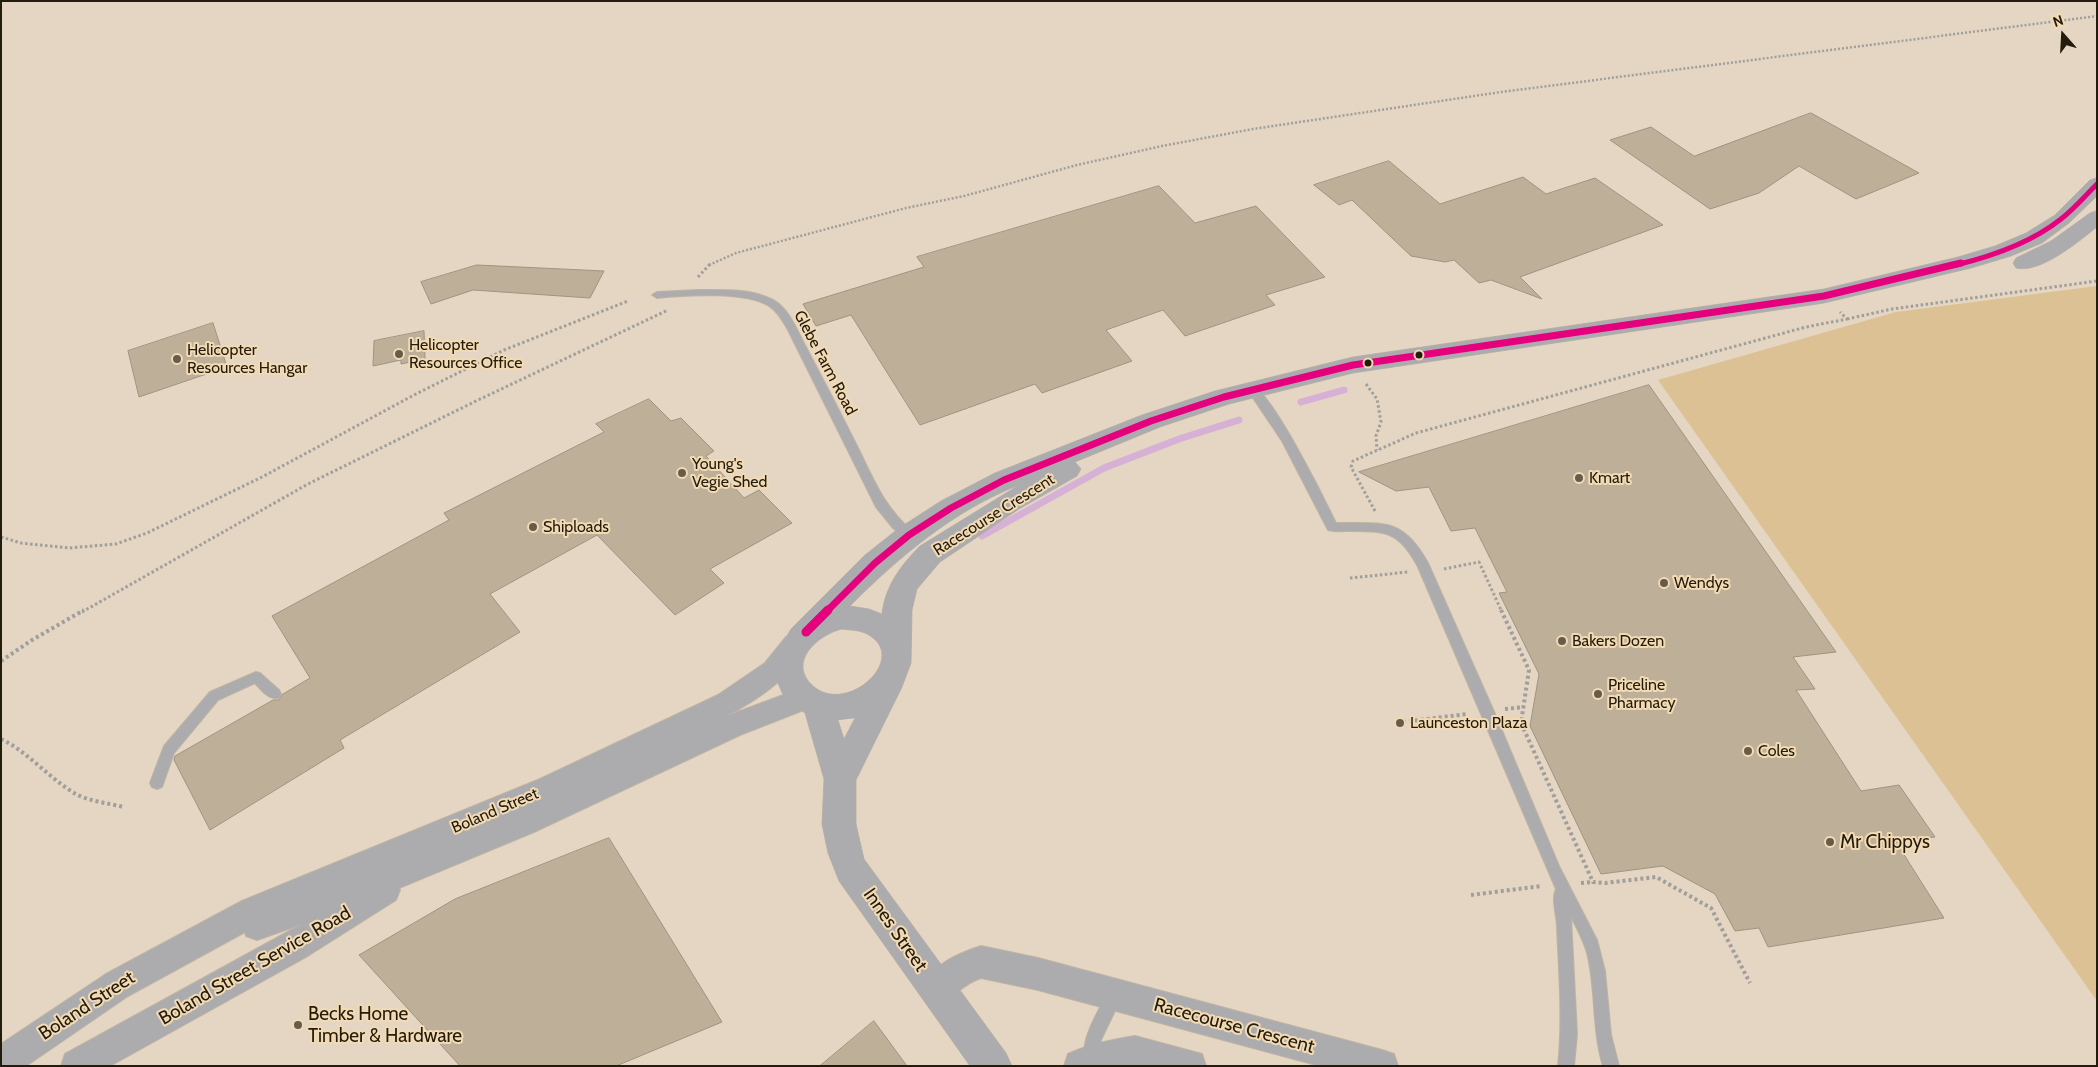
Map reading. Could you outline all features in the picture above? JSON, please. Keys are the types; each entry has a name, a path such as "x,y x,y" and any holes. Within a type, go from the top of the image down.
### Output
{"street":[{"name":"Racecourse Crescent","path":"1824,296 1964,262 2020,245 2062,219 2094,194"},
{"name":"Racecourse Crescent","path":"801,637 875,563 909,535 951,508 1004,480 1151,421 1252,389 1353,365 1387,359 1824,296 1862,294 1969,277 2024,263 2058,246 2097,217"},
{"name":"Racecourse Crescent","path":"897,652 896,616 899,600 904,586 918,565 930,554 1010,502 1116,444 1151,421"},
{"path":"909,535 926,541 941,537 1042,476 1116,444"},
{"path":"854,617 866,619 877,623 892,638 897,652 896,667 889,682 870,699 857,704 830,707 811,701 796,689 790,678 788,666 790,654 801,637 830,620 854,617"},
{"name":"Boland Street","path":"1,1064 41,1035 110,990 175,952 253,911 542,792 727,703 763,680 782,663 801,637"},
{"name":"Innes Street","path":"840,779 889,682"},
{"name":"Boland Street","path":"175,952 333,899 610,784 748,718 811,701"},
{"name":"Innes Street","path":"811,701 840,779 839,824 845,853 851,869 993,1066"},
{"name":"Boland Street Service Road","path":"77,1066 295,946 430,860"},
{"name":"Racecourse Crescent","path":"937,990 962,968 981,962 1038,974 1382,1066"},
{"path":"1086,1063 1135,1052 1190,1066"}],"lane":[{"name":"Glebe Farm Road","path":"657,295 692,293 746,296 769,302 776,307 793,331 808,359 854,450 876,500 885,514 909,535"},
{"path":"1252,389 1263,403 1299,462 1332,528 1385,529 1396,532 1405,538 1426,570 1488,711 1560,885 1590,940 1599,976 1604,1043 1611,1066"},
{"path":"157,783 169,750 214,696 256,677 275,694"},
{"path":"1560,885 1564,916 1569,1034 1566,1066"},
{"path":"1086,1063 1093,1039 1115,995"}],"path":[{"path":"1,661 32,640 308,484 484,397 657,317 692,293 700,273 708,266 718,259 736,253 906,208 964,196 1077,165 1162,146 1263,127 1420,103 2097,16"},
{"path":"1385,529 1351,468 1353,461 1416,433 1806,327 1892,308 2097,281"},
{"path":"1824,296 1847,319"},
{"path":"1,537 21,542 69,548 116,544 147,533 262,477 406,399 504,350 628,301"},
{"path":"1363,380 1377,399 1381,422 1376,436 1377,450"},
{"path":"1350,578 1479,562 1529,670 1521,723 1593,882"},
{"path":"1403,722 1524,707"},
{"path":"1,740 9,743 49,776 76,794 123,807"},
{"path":"1471,895 1535,886 1593,882 1605,883 1656,877 1711,908 1750,983"}],"shaded area":[{"path":"2097,286 2097,1001 1658,380 1896,312"}],"building":[{"path":"1811,113 1919,173 1856,199 1799,166 1759,193 1710,209 1610,140 1651,127 1694,156"},
{"path":"1389,161 1440,204 1523,177 1546,194 1595,178 1663,225 1520,277 1542,299 1491,280 1479,283 1454,260 1445,262 1411,256 1352,200 1339,205 1314,185"},
{"path":"1159,186 1195,223 1256,206 1325,277 1266,295 1275,305 1185,336 1163,310 1106,330 1132,361 1042,393 1035,384 920,425 851,315 816,326 803,304 924,267 917,257"},
{"path":"477,265 604,271 590,298 473,290 431,304 421,282"},
{"name":"Helicopter Resources Hangar","path":"213,323 227,367 139,397 128,351"},
{"name":"Helicopter Resources Office","path":"424,331 425,359 401,364 401,360 373,366 374,341"},
{"name":"Launceston Plaza","path":"1649,385 1836,652 1793,657 1815,689 1796,690 1861,791 1899,785 1935,837 1896,842 1944,918 1768,947 1759,928 1735,931 1715,894 1663,866 1601,874 1530,726 1539,674 1499,593 1507,592 1475,528 1451,531 1429,487 1396,491 1359,472"},
{"path":"649,399 671,421 681,418 714,451 706,456 744,498 759,490 792,523 710,569 724,583 675,615 597,535 490,594 520,632 340,740 344,748 210,830 174,760 175,756 273,700 279,700 283,694 310,678 272,616 449,520 444,513 604,432 596,424"},
{"path":"609,838 722,1022 616,1066 460,1066 359,955 455,899"},
{"path":"874,1021 907,1066 820,1066"}],"waterway":[{"path":"1301,402 1344,390"},
{"path":"982,536 1104,468 1179,439 1239,420"}],"transit line":[{"path":"806,632 875,563 909,535 951,508 1004,480 1151,421 1224,397 1353,365 1824,296 1963,263 2003,251 2034,238 2062,219 2097,184"}],"place":[{"name":"Helicopter Resources Office","path":"399,354"},
{"name":"Helicopter Resources Hangar","path":"177,359"},
{"name":"Young's Vegie Shed","path":"682,473"},
{"name":"Kmart","path":"1579,478"},
{"name":"Shiploads","path":"533,527"},
{"name":"Wendys","path":"1664,583"},
{"name":"Bakers Dozen","path":"1562,641"},
{"name":"Priceline Pharmacy","path":"1598,694"},
{"name":"Launceston Plaza","path":"1400,723"},
{"name":"Coles","path":"1748,751"},
{"name":"Mr Chippys","path":"1830,842"},
{"name":"Becks Home Timber & Hardware","path":"298,1025"}]}
